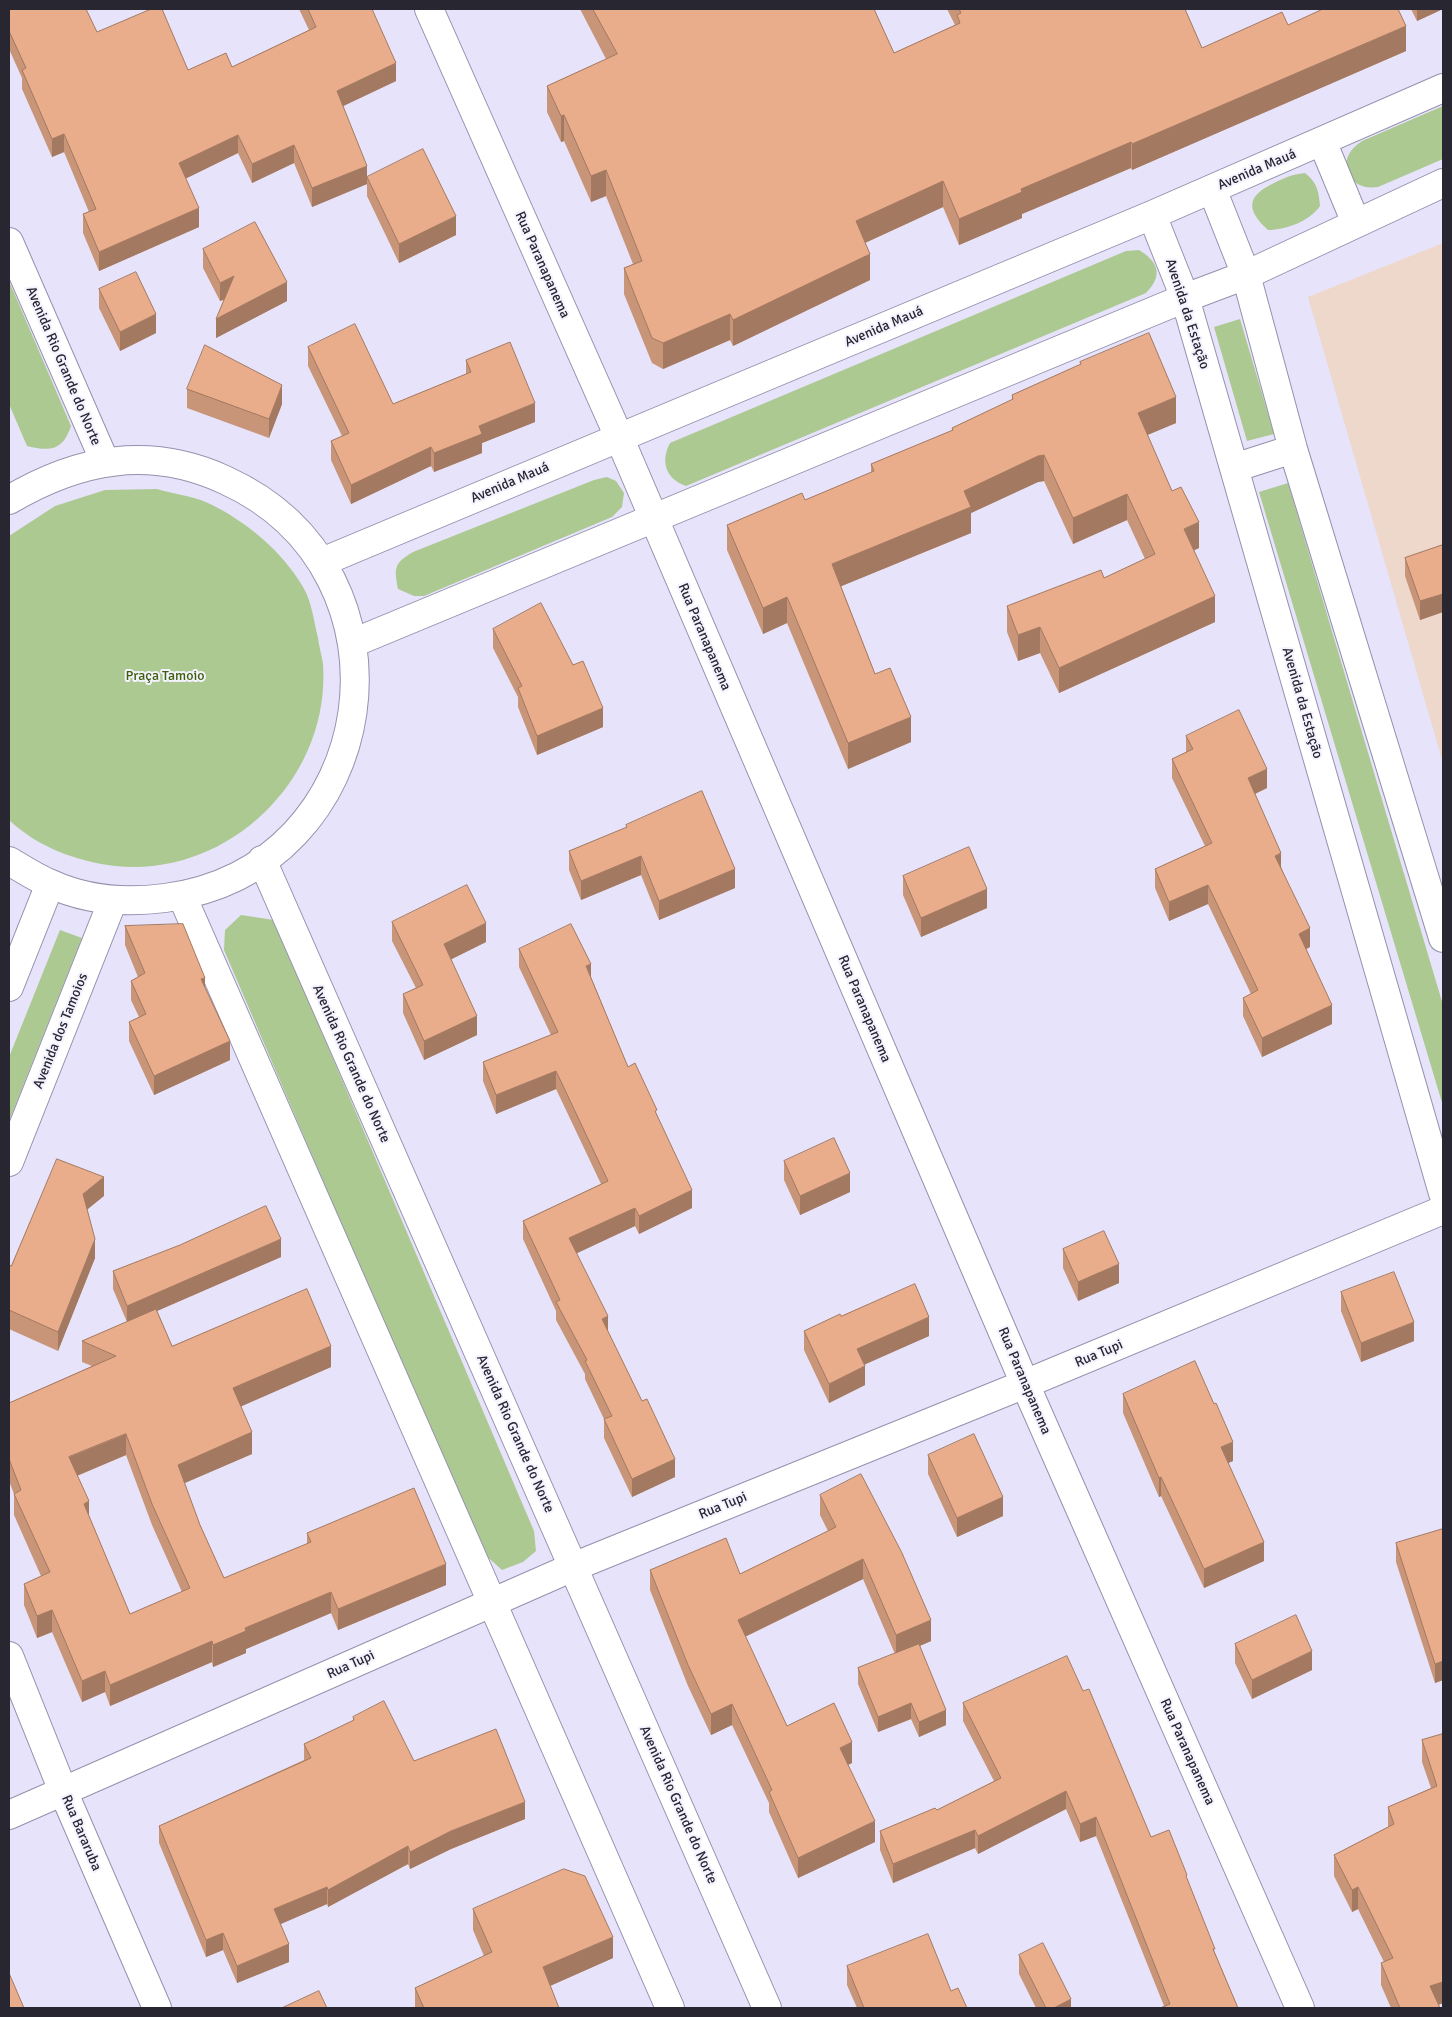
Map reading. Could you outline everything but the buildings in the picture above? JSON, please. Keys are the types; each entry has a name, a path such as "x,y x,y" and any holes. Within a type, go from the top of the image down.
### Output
{"street":[{"name":"Rua Paranapanema","path":"429,9 619,437 1025,1384 1300,2008"},
{"name":"Avenida Mauá","path":"322,562 1152,215 1443,88"},
{"path":"1322,141 1356,223"},
{"path":"353,642 1185,298 1246,275 1443,183"},
{"path":"1212,189 1246,275 1293,449 1443,938"},
{"name":"Avenida da Estação","path":"1152,215 1185,298 1443,1193"},
{"name":"Avenida Rio Grande do Norte","path":"9,242 105,462"},
{"path":"1234,468 1293,449"},
{"path":"9,500 38,483 70,470 105,462 163,462 204,470 251,492 290,523 322,562 342,601 353,642 356,673 349,735 325,792 307,818 286,841 262,860 236,876 210,888 182,896 148,900 113,900 81,894 50,884 9,861"},
{"name":"Avenida Rio Grande do Norte","path":"262,860 767,2008"},
{"path":"9,987 50,884"},
{"path":"182,896 670,2008"},
{"name":"Avenida dos Tamoios","path":"9,1162 113,900"},
{"name":"Rua Tupi","path":"9,1815 573,1567 1025,1384 1443,1210"},
{"name":"Rua Bararuba","path":"9,1656 63,1791 157,2008"}],"shaded area":[{"path":"1443,243 1443,763 1308,297"}],"green space":[{"path":"1443,106 1443,159 1378,187 1359,185 1345,173 1349,154 1362,141"},
{"path":"1305,173 1317,188 1320,206 1310,216 1297,224 1268,230 1255,215 1253,203 1255,197 1267,187 1280,180"},
{"path":"1139,250 1151,259 1157,275 1146,293 686,486 674,479 667,469 665,457 670,443 1126,251"},
{"path":"9,281 71,426 64,440 49,449 27,446 9,404"},
{"path":"1240,319 1274,434 1247,441 1214,327"},
{"path":"607,477 616,481 624,493 622,507 612,517 424,596 414,596 398,589 397,567 402,559 413,552 594,480"},
{"path":"1288,483 1443,1005 1443,1106 1259,492"},
{"name":"Praça Tamoio","path":"157,489 202,501 222,510 262,538 285,561 309,599 323,664 321,706 310,746 290,782 264,813 233,838 196,856 157,865 115,866 100,864 58,851 32,838 9,820 9,536 55,506 105,490"},
{"path":"241,915 274,920 534,1531 536,1551 523,1562 502,1570 482,1552 224,950 225,930"},
{"path":"60,930 82,938 9,1121 9,1057"}]}
